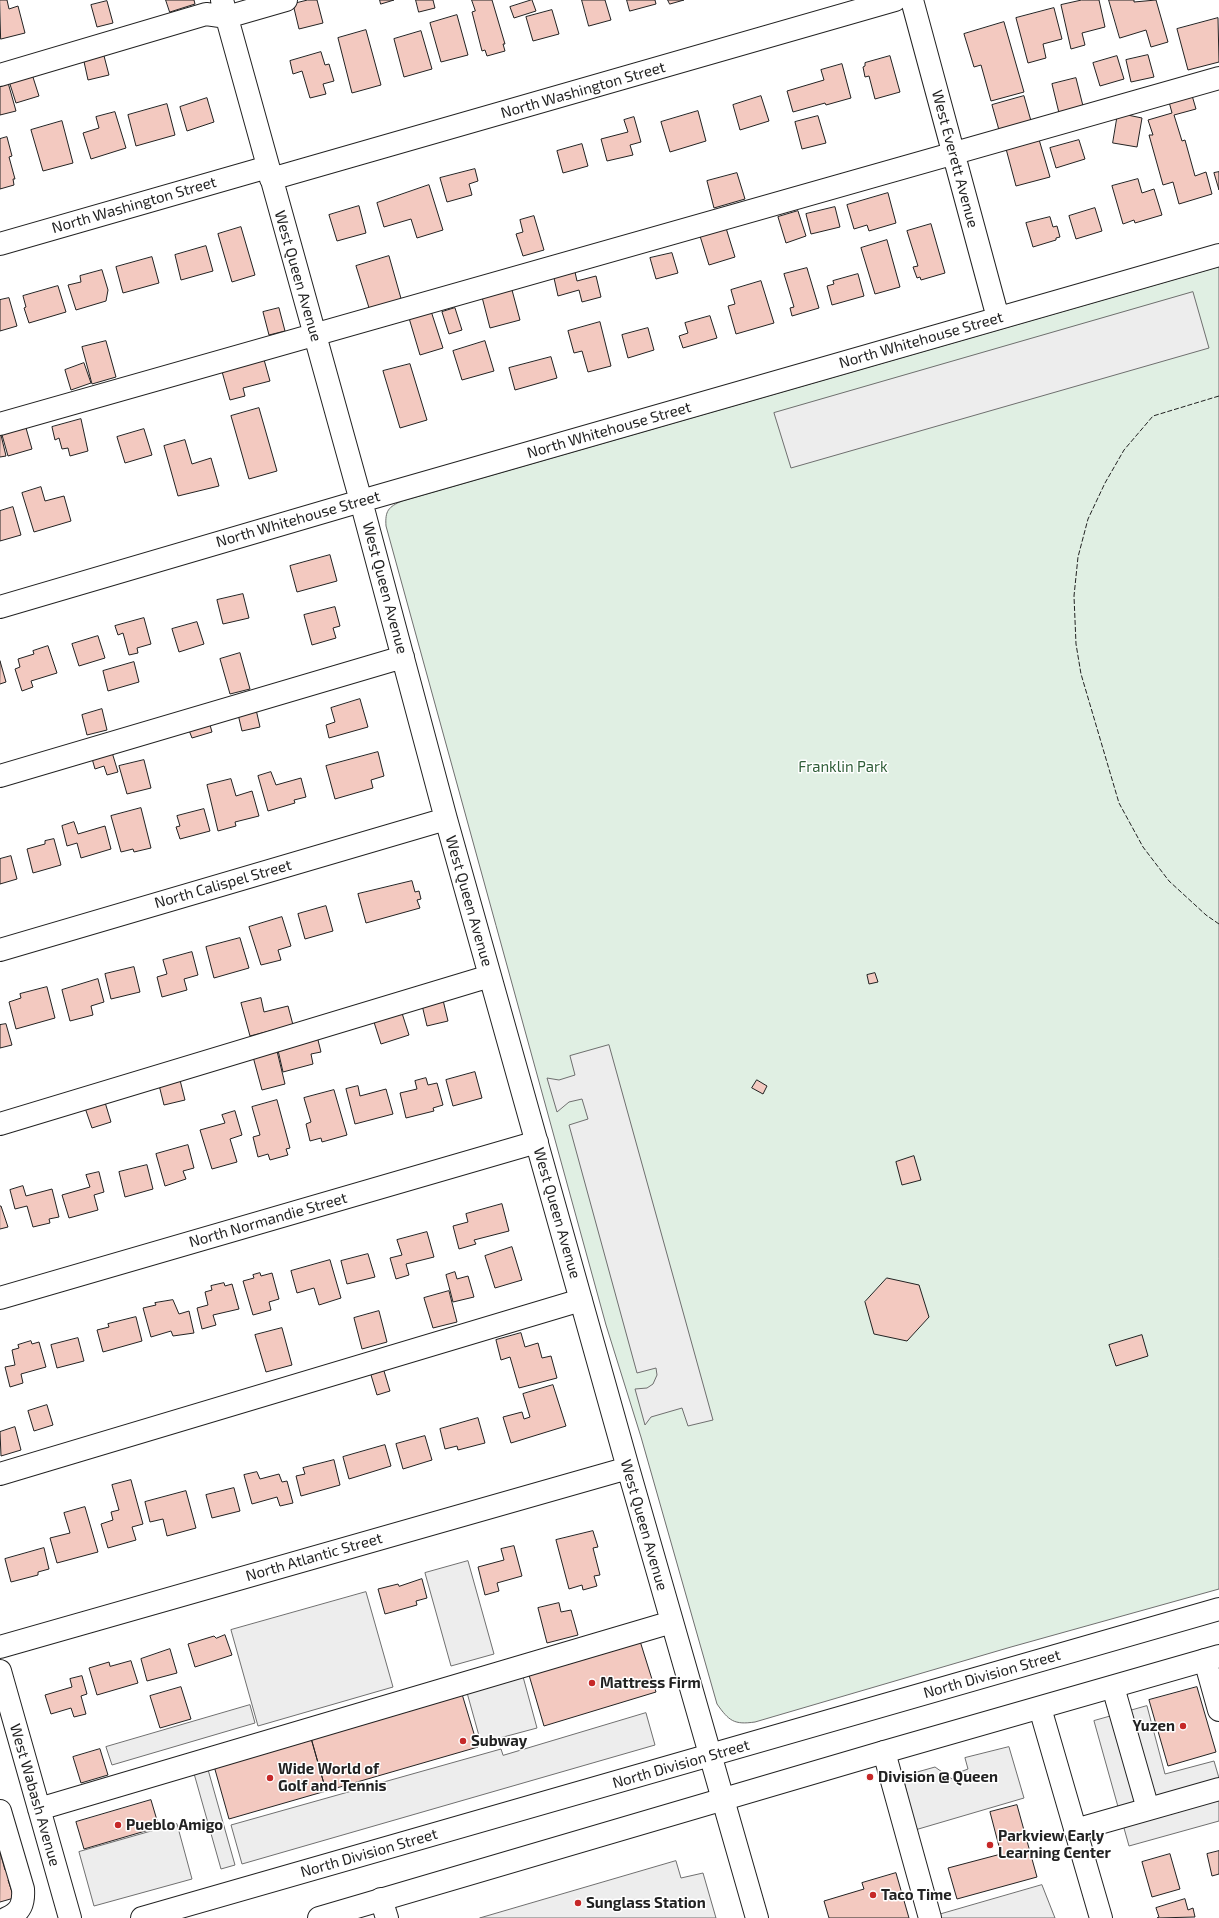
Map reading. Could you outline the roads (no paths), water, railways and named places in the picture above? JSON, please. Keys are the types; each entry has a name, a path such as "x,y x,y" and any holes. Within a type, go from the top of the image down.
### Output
{"street":[{"path":"0,75 225,9 286,0"},
{"name":"North Washington Street","path":"0,244 269,173 896,0"},
{"name":"West Everett Avenue","path":"912,0 998,318"},
{"name":"West Queen Avenue","path":"225,9 269,173 361,501 446,819 628,1468 757,1918"},
{"path":"0,424 1219,78"},
{"name":"North Whitehouse Street","path":"0,607 361,501 1219,255"},
{"path":"0,776 403,657"},
{"name":"North Calispel Street","path":"0,950 446,819"},
{"path":"0,1124 490,976"},
{"name":"North Normandie Street","path":"0,1298 537,1142"},
{"path":"0,1474 581,1300"},
{"name":"North Atlantic Street","path":"0,1647 628,1468"},
{"name":"North Division Street","path":"142,1918 1219,1609"},
{"path":"39,1809 672,1622"},
{"path":"319,1918 384,1909 722,1800 1212,1658 1219,1710"},
{"name":"West Wabash Avenue","path":"0,1671 70,1918"},
{"path":"1113,1687 1148,1809"},
{"path":"1040,1708 1101,1918"},
{"path":"884,1752 930,1918"},
{"path":"1076,1830 1219,1789"},
{"path":"0,1811 23,1889 24,1901 20,1910 8,1918"}],"place":[{"name":"Mattress Firm","path":"592,1683"},
{"name":"Yuzen","path":"1183,1726"},
{"name":"Subway","path":"463,1741"},
{"name":"Division @ Queen","path":"870,1777"},
{"name":"Wide World of Golf and Tennis","path":"270,1778"},
{"name":"Pueblo Amigo","path":"118,1825"},
{"name":"Parkview Early Learning Center","path":"990,1845"},
{"name":"Taco Time","path":"873,1895"},
{"name":"Sunglass Station","path":"578,1903"}],"park label":[{"name":"Franklin Park","path":"843,767"}]}
